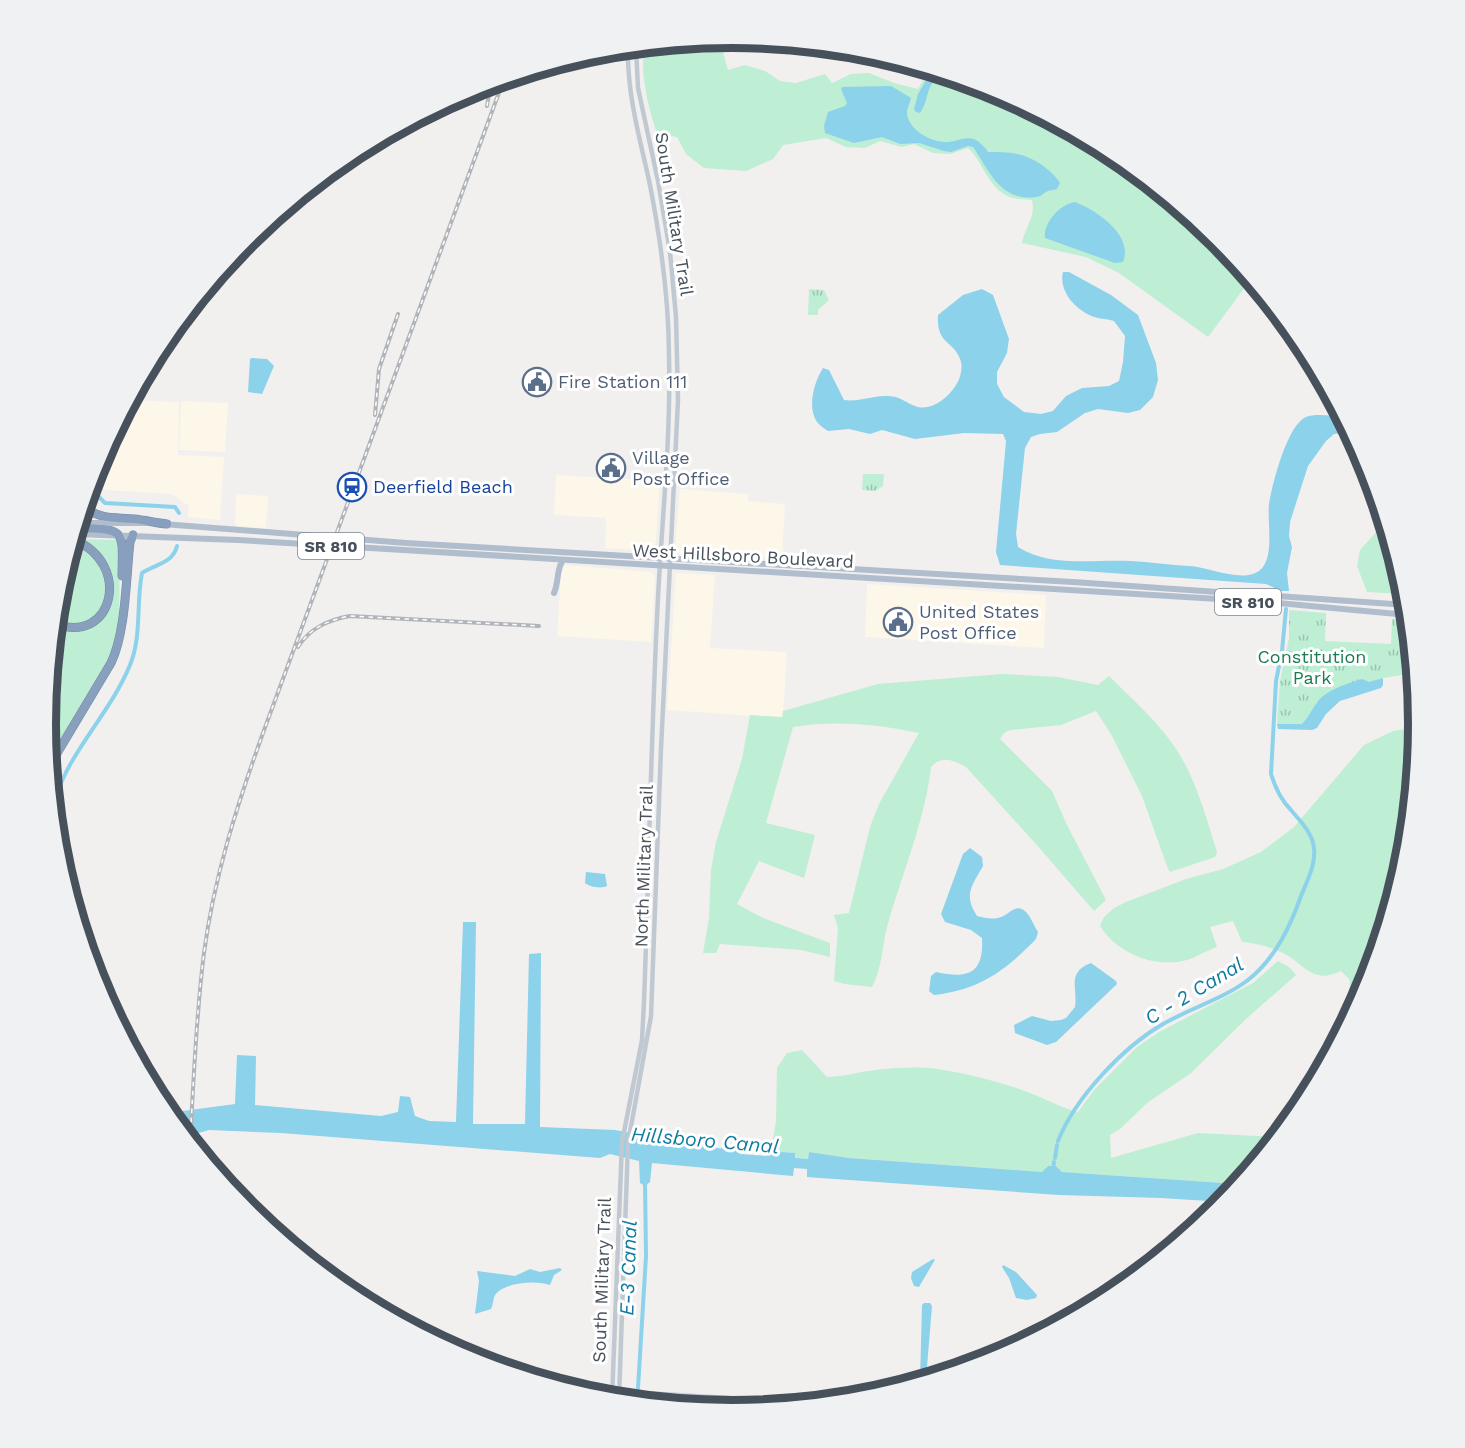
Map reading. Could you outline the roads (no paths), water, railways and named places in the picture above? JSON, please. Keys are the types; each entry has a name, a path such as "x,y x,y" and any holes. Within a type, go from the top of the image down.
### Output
{"highway":[{"path":"91,510 106,518 135,519 167,524"},
{"path":"86,528 111,530 119,535 123,546 122,619"},
{"path":"57,753 111,663 119,642 130,542 133,535"},
{"path":"64,626 73,628 88,624 102,613 110,597 109,579 103,562 92,550 81,544"}],"main road":[{"name":"West Hillsboro Boulevard","path":"87,523 167,524 392,542 919,572 1398,604"},
{"name":"West Hillsboro Boulevard","path":"84,534 453,553 1268,602 1400,614"},
{"path":"376,549 382,543 392,542"},
{"path":"453,553 466,546"},
{"path":"554,592 558,570 563,560"},
{"path":"910,581 919,572"},
{"path":"920,582 924,577 933,573"},
{"path":"1219,600 1222,597 1239,597 1243,594"},
{"path":"630,1392 740,1400"}],"street":[{"name":"South Military Trail","path":"636,55 638,88 665,223 676,317 678,400 670,567"},
{"name":"South Military Trail","path":"628,57 628,76 633,107 657,224 668,317 669,398 660,566"},
{"name":"North Military Trail","path":"623,1164 642,1040 651,745 660,566"},
{"name":"North Military Trail","path":"627,1129 651,1016 670,567"},
{"name":"South Military Trail","path":"612,1389 623,1164"},
{"name":"South Military Trail","path":"620,1390 623,1164"}],"water":[{"path":"928,77 936,80 931,85 920,113 914,109 918,94"},
{"path":"891,86 911,98 907,110 908,118 920,133 933,140 949,142 967,138 974,139 988,152 1014,153 1029,158 1057,178 1060,183 1057,189 1038,197 1013,195 990,174 973,147 968,146 951,152 919,143 900,144 882,137 854,143 825,133 824,126 828,112 845,106 847,103 842,87"},
{"path":"1075,202 1102,217 1118,233 1125,252 1123,262 1115,263 1045,238 1047,226 1058,210"},
{"path":"1063,272 1069,272 1111,295 1138,315 1156,363 1158,380 1153,397 1140,410 1128,413 1098,409 1085,413 1057,432 1031,437 1025,448 1016,534 1018,547 1031,554 1058,560 1137,561 1197,567 1226,574 1253,574 1265,564 1267,557 1269,504 1277,470 1293,431 1306,417 1334,416 1343,433 1334,434 1326,441 1308,466 1290,522 1289,536 1292,547 1287,573 1289,591 1281,591 1266,584 1000,565 996,552 1006,441 1003,434 964,433 915,439 882,430 870,434 849,429 828,431 817,422 812,402 817,380 823,368 829,370 844,400 890,396 915,406 926,407 942,400 957,383 961,372 961,362 955,350 940,332 938,315 963,295 982,289 993,295 1009,339 1007,353 997,372 997,384 1004,397 1024,412 1041,414 1053,411 1066,396 1082,388 1109,386 1119,381 1125,336 1114,321 1094,317 1075,305 1063,287"},
{"path":"250,359 267,359 274,366 262,394 248,392"},
{"path":"1383,678 1381,688 1340,701 1326,714 1317,728 1312,730 1278,729 1277,724 1302,724 1320,699 1336,688 1362,679 1369,682"},
{"path":"970,848 982,857 983,866 970,896 970,902 977,916 998,918 1019,908 1028,914 1038,932 1036,939 1025,950 990,977 965,989 934,995 929,991 931,976 936,972 965,974 977,966 980,959 982,938 971,930 945,922 941,914 963,854"},
{"path":"586,872 605,874 607,886 596,887 585,883"},
{"name":"Hillsboro Canal","path":"463,922 476,922 473,1124 525,1124 529,954 541,953 540,1127 615,1130 637,1134 652,1141 737,1150 740,1154 766,1156 771,1151 795,1153 795,1158 808,1159 809,1152 849,1158 1042,1172 1048,1166 1056,1166 1062,1172 1228,1183 1212,1201 1059,1195 807,1177 807,1169 794,1168 793,1176 652,1163 650,1182 645,1186 640,1183 639,1161 610,1154 600,1158 281,1133 209,1130 195,1134 178,1112 235,1104 237,1055 256,1056 255,1105 381,1116 398,1112 400,1096 410,1097 415,1116 429,1121 456,1122"},
{"path":"1091,963 1117,984 1056,1042 1047,1045 1015,1033 1014,1025 1032,1016 1051,1021 1066,1018 1075,1007 1075,982 1078,971"},
{"path":"933,1259 935,1260 919,1287 914,1286 911,1278 912,1272"},
{"path":"1003,1265 1016,1272 1037,1295 1036,1298 1027,1300 1016,1298"},
{"path":"560,1268 562,1270 554,1275 550,1285 529,1283 506,1287 495,1295 491,1309 475,1314 479,1281 477,1271 515,1276 530,1269 540,1272"},
{"path":"930,1303 932,1306 927,1371 920,1373 922,1305"}],"waterway":[{"path":"97,495 105,503 175,507 179,513"},
{"path":"60,787 69,766 112,700 130,665 136,643 142,573 168,560 177,546"},
{"name":"C - 2 Canal","path":"1058,1141 1088,1091 1117,1060 1163,1024 1228,993 1258,972 1274,952 1292,919 1314,861 1314,848 1308,832 1281,798 1271,774 1276,681 1282,651 1286,609"},
{"name":"C - 2 Canal","path":"1055,1158 1057,1145"},
{"path":"1053,1171 1054,1162"},
{"name":"E-3 Canal","path":"638,1388 646,1256 645,1182"}],"railway":[{"path":"191,1129 197,1023 208,925 220,869 244,787 500,89"},
{"path":"487,106 489,93"},
{"path":"375,415 379,369 398,314"},
{"path":"298,647 320,626 350,616 539,626"}],"place":[{"name":"Fire Station 111","path":"537,382"},
{"name":"Village Post Office","path":"611,468"},
{"name":"Deerfield Beach","path":"352,487"},
{"name":"United States Post Office","path":"898,622"}],"park label":[{"name":"Constitution Park","path":"1312,667"}]}
